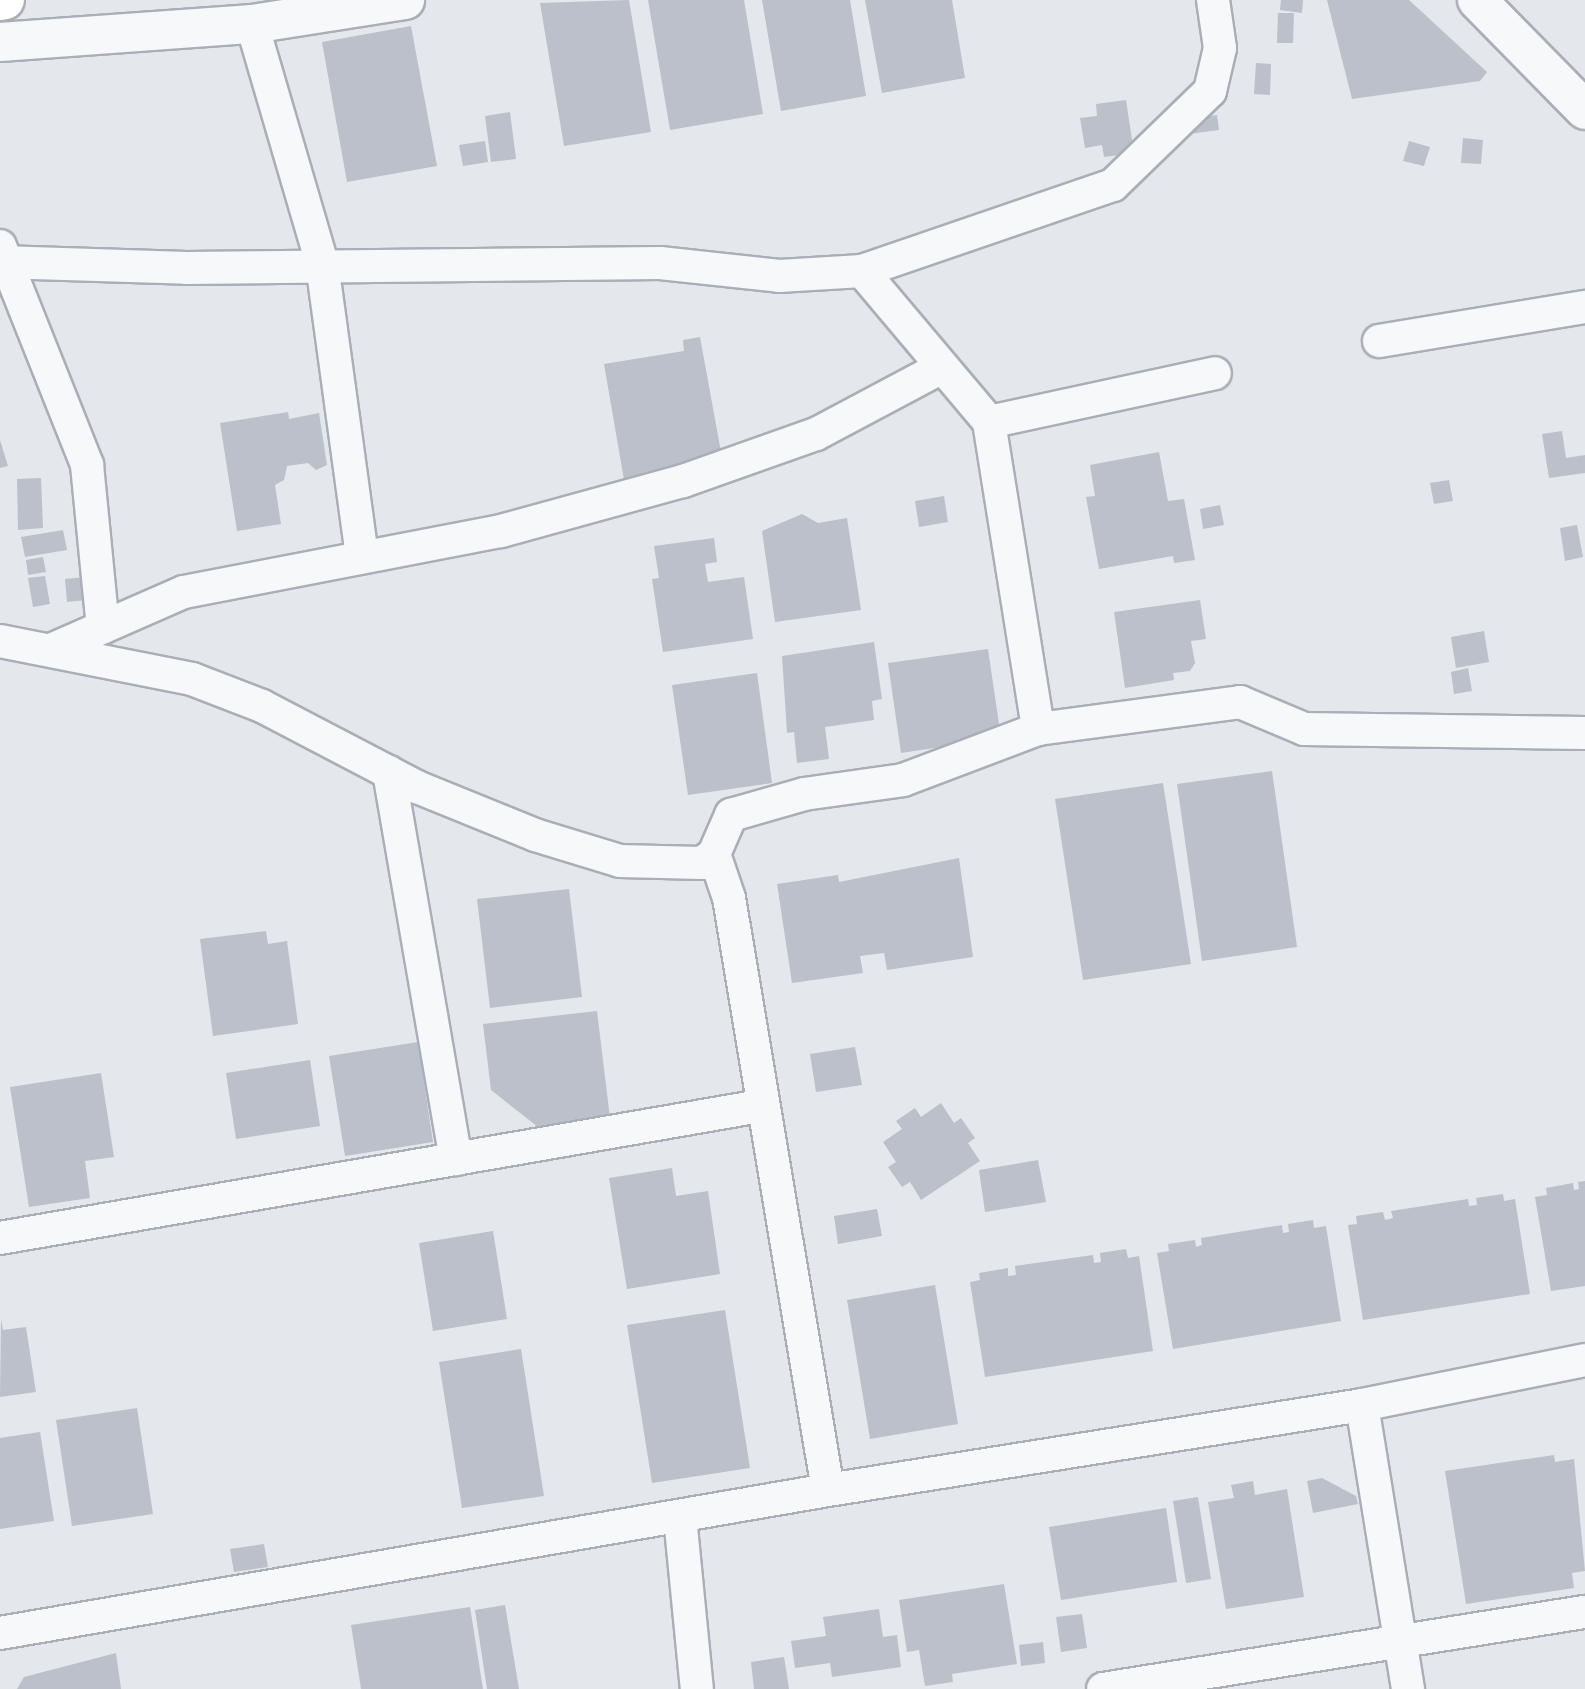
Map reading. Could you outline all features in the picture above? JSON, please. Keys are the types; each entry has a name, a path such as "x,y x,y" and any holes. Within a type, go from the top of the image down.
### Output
{"street":[{"path":"0,42 252,24 405,0"},
{"path":"103,627 87,465 2,256 187,268 322,264 660,263 779,276 862,271 1113,185 1210,91 1220,48 1213,0"},
{"path":"1477,0 1585,110"},
{"path":"252,24 322,264 362,557"},
{"path":"862,271 940,369 989,422 1038,729"},
{"path":"1379,341 1585,307"},
{"path":"51,650 184,592 501,531 683,481 816,434 940,369"},
{"path":"989,422 1215,373"},
{"path":"0,641 192,679 262,706 389,772 535,835 620,861 702,863 714,854 731,815 804,794 903,780 1038,729 1240,702 1304,729 1585,733"},
{"path":"389,772 456,1158"},
{"path":"714,854 729,898 760,1106 828,1490"},
{"path":"0,1238 760,1106"},
{"path":"0,1633 828,1490 1362,1405 1585,1360"},
{"path":"1362,1405 1408,1689"},
{"path":"680,1517 697,1689"},
{"path":"1103,1689 1401,1644 1585,1612"}],"building":[{"path":"629,0 651,132 564,146 540,3"},
{"path":"648,0 744,0 763,114 670,130"},
{"path":"762,0 850,0 866,96 781,111"},
{"path":"865,0 952,0 965,78 882,93"},
{"path":"1281,0 1303,0 1302,13 1280,10"},
{"path":"1327,0 1409,0 1487,72 1480,81 1352,99"},
{"path":"1278,13 1294,13 1293,43 1277,43"},
{"path":"411,26 437,166 347,182 322,42"},
{"path":"1256,63 1271,64 1270,95 1254,94"},
{"path":"1126,100 1134,153 1104,157 1102,145 1085,148 1080,118 1097,116 1096,104"},
{"path":"510,112 516,159 491,162 485,116"},
{"path":"1217,115 1219,130 1188,134 1187,119"},
{"path":"1463,138 1483,140 1481,164 1461,163"},
{"path":"485,141 488,162 463,166 459,145"},
{"path":"1409,141 1430,147 1424,166 1403,161"},
{"path":"700,337 723,463 624,480 604,364 684,351 683,340"},
{"path":"288,412 289,419 319,413 327,465 316,470 308,463 287,466 284,480 275,485 281,524 237,531 220,423"},
{"path":"1562,431 1566,458 1585,455 1585,473 1549,478 1542,434"},
{"path":"0,440 8,466 0,468"},
{"path":"1159,452 1168,501 1184,499 1195,560 1174,563 1173,556 1099,569 1086,497 1095,496 1090,465"},
{"path":"41,478 43,528 18,530 17,479"},
{"path":"1449,480 1453,501 1434,504 1430,483"},
{"path":"944,496 948,522 919,527 915,501"},
{"path":"1220,505 1224,525 1203,529 1200,509"},
{"path":"802,514 818,523 847,518 861,610 775,622 762,531"},
{"path":"1577,525 1583,557 1565,561 1560,528"},
{"path":"63,530 67,550 25,557 21,537"},
{"path":"714,538 717,562 705,564 708,582 744,577 753,639 663,652 652,579 659,578 654,546"},
{"path":"43,557 46,572 28,575 26,560"},
{"path":"45,576 50,604 33,607 28,578"},
{"path":"85,577 87,600 67,602 65,579"},
{"path":"1200,600 1206,639 1191,641 1195,663 1190,671 1173,673 1174,680 1125,688 1114,612"},
{"path":"1484,631 1489,662 1456,668 1451,637"},
{"path":"874,642 882,699 872,701 874,720 825,727 829,759 797,763 794,732 787,733 782,656"},
{"path":"988,649 1001,738 901,753 888,663"},
{"path":"1468,668 1472,691 1454,694 1451,672"},
{"path":"757,673 772,783 688,795 672,685"},
{"path":"1272,771 1297,947 1202,961 1177,784"},
{"path":"1163,783 1191,964 1083,980 1055,799"},
{"path":"959,858 973,957 887,970 884,953 860,956 863,973 792,983 777,884 838,875 839,882"},
{"path":"569,889 582,997 490,1008 477,899"},
{"path":"266,931 268,944 287,941 298,1024 213,1036 200,939"},
{"path":"597,1011 610,1118 538,1127 491,1090 483,1024"},
{"path":"418,1042 433,1142 345,1156 329,1056"},
{"path":"855,1047 862,1085 816,1092 810,1054"},
{"path":"310,1060 320,1126 236,1139 226,1073"},
{"path":"101,1073 114,1157 85,1161 90,1198 29,1207 10,1087"},
{"path":"941,1103 954,1123 961,1118 975,1138 968,1143 980,1161 921,1200 910,1182 902,1187 888,1167 896,1162 883,1142 902,1129 896,1121 915,1108 921,1117"},
{"path":"1038,1160 1046,1202 985,1212 979,1170"},
{"path":"672,1168 676,1196 708,1191 720,1274 627,1289 609,1178"},
{"path":"1585,1181 1585,1286 1551,1291 1535,1197 1547,1195 1546,1188 1573,1183 1574,1190 1579,1189 1578,1182"},
{"path":"1503,1194 1504,1201 1515,1199 1530,1294 1363,1320 1348,1225 1357,1224 1356,1216 1383,1212 1385,1220 1393,1218 1391,1211 1468,1199 1469,1206 1477,1205 1476,1198"},
{"path":"877,1209 882,1236 838,1244 834,1216"},
{"path":"1313,1220 1314,1228 1326,1226 1341,1321 1173,1349 1157,1253 1169,1251 1168,1244 1195,1240 1196,1247 1202,1245 1201,1238 1282,1225 1283,1233 1289,1232 1288,1224"},
{"path":"493,1231 507,1319 433,1331 419,1243"},
{"path":"1126,1249 1128,1258 1139,1256 1153,1351 985,1377 970,1282 980,1280 979,1273 1008,1268 1008,1276 1016,1275 1015,1266 1093,1255 1094,1263 1101,1262 1100,1253"},
{"path":"935,1285 958,1424 870,1439 847,1300"},
{"path":"725,1310 750,1468 652,1483 627,1325"},
{"path":"1,1319 3,1330 26,1327 36,1392 0,1397"},
{"path":"521,1349 544,1496 462,1508 439,1362"},
{"path":"137,1408 153,1514 72,1526 56,1420"},
{"path":"40,1432 54,1521 0,1529 0,1438"},
{"path":"1554,1455 1555,1462 1574,1459 1585,1571 1572,1573 1574,1588 1466,1604 1445,1471"},
{"path":"1322,1478 1356,1496 1358,1504 1313,1513 1307,1481"},
{"path":"1253,1481 1255,1495 1287,1489 1304,1597 1226,1609 1208,1502 1234,1498 1231,1485"},
{"path":"1198,1497 1211,1579 1186,1583 1173,1501"},
{"path":"1166,1508 1177,1582 1061,1600 1049,1527"},
{"path":"264,1544 268,1567 234,1572 230,1549"},
{"path":"1004,1584 1017,1664 952,1674 953,1682 925,1686 919,1650 907,1652 899,1600"},
{"path":"505,1605 519,1689 487,1689 475,1610"},
{"path":"470,1607 483,1689 361,1689 351,1625"},
{"path":"879,1609 883,1637 897,1635 901,1667 832,1677 830,1663 795,1668 791,1641 826,1636 823,1617"},
{"path":"1082,1614 1087,1648 1061,1652 1056,1617"},
{"path":"1043,1642 1045,1663 1021,1666 1019,1645"},
{"path":"116,1653 121,1689 17,1689 24,1677"},
{"path":"784,1657 789,1689 754,1689 751,1662"}]}
